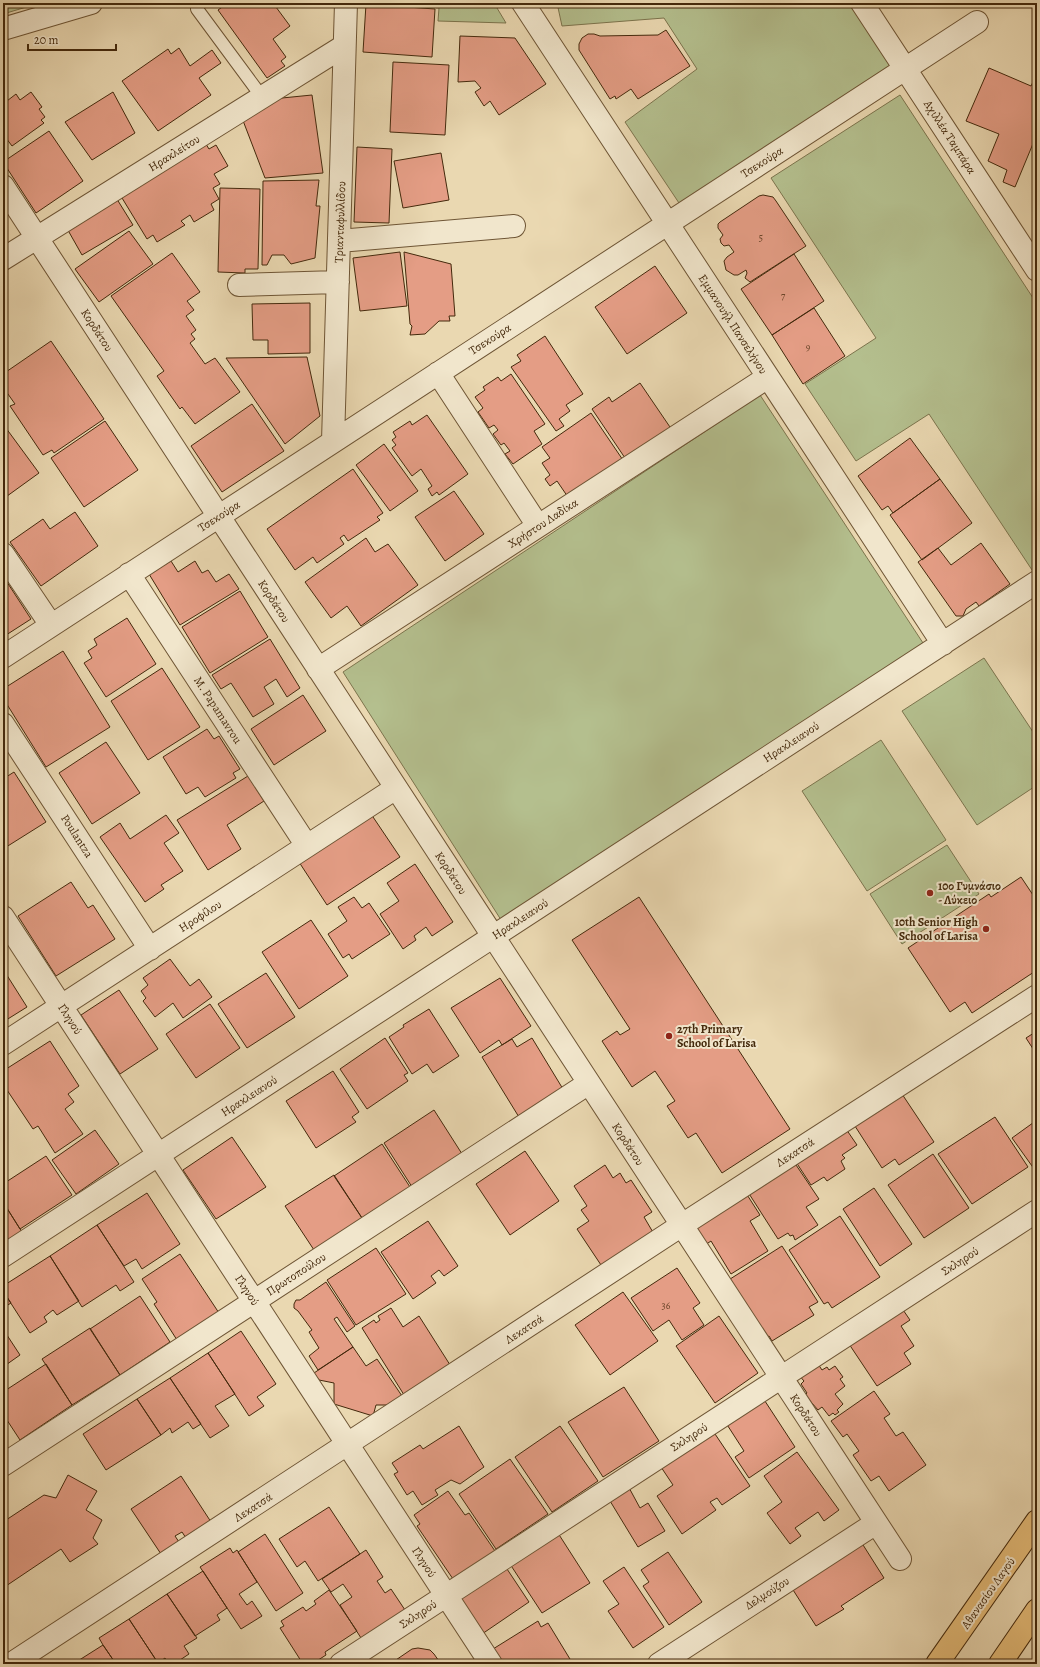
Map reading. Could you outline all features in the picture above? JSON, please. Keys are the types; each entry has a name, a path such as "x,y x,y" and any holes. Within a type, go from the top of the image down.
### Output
{"highway":[{"name":"Αθανασίου Λαγού","path":"937,1664 1037,1521"},
{"path":"1000,1664 1037,1610"}],"street":[{"path":"3,29 91,3"},
{"name":"Τριανταφυλλίδου","path":"334,441 346,3"},
{"name":"Εμμανουήλ Πανσελήνου","path":"523,3 943,644"},
{"name":"Αχιλλέα Ταμπάρα","path":"862,3 1037,270"},
{"name":"Τσεκούρα","path":"3,656 978,22"},
{"name":"Ηρακλείτου","path":"3,259 344,46"},
{"name":"Κορδάτου","path":"3,186 588,1083 900,1558"},
{"path":"339,241 514,226"},
{"path":"239,285 338,282"},
{"path":"438,373 538,526"},
{"name":"Χρήστου Λαδίκα","path":"318,669 768,377"},
{"path":"3,554 51,625"},
{"name":"M. Papamavrou","path":"129,574 307,846"},
{"name":"Ηρακλειανού","path":"3,1256 1037,582"},
{"name":"Poulantza","path":"3,724 150,949"},
{"name":"Ηροφίλου","path":"3,1044 396,788"},
{"name":"Γληνού","path":"3,917 491,1664"},
{"name":"Λεκατσά","path":"11,1664 348,1445 682,1225 1037,996"},
{"name":"Πρωτοπούλου","path":"3,1465 588,1083"},
{"name":"Σκληρού","path":"341,1664 1037,1211"},
{"name":"Δελμούζου","path":"659,1664 876,1523"}],"lane":[{"path":"197,9 262,97"}],"green space":[{"path":"3,3 40,3 3,14"},
{"path":"377,3 494,3 506,23 438,21 439,8"},
{"path":"557,3 850,3 892,65 681,206 625,122 697,69 664,18 562,26"},
{"path":"900,95 1037,304 1037,571 1034,573 929,414 856,461 805,384 876,338 771,178"},
{"path":"760,395 925,646 503,923 343,672"},
{"path":"984,658 1037,738 1037,785 977,825 902,711"},
{"path":"881,740 946,840 867,891 802,791"},
{"path":"947,845 979,894 902,944 870,894"}],"building":[{"path":"228,3 273,3 290,26 273,39 286,57 281,61 285,66 267,78 218,10"},
{"path":"366,4 435,9 432,57 363,52"},
{"path":"666,30 690,66 638,99 631,89 616,99 615,96 610,99 579,50 579,44 582,38 588,34 600,36 658,35"},
{"path":"460,36 515,38 546,84 499,115 490,101 484,106 475,92 481,88 475,81 458,82"},
{"path":"179,48 190,66 212,50 221,63 199,78 211,95 158,131 122,81 168,49 171,54"},
{"path":"393,62 449,65 445,135 390,132"},
{"path":"989,68 1031,86 1037,74 1037,134 1015,187 1003,182 1007,170 988,161 999,134 966,121"},
{"path":"31,92 42,107 39,109 45,117 41,120 44,123 12,146 3,134 3,104 16,94 20,100"},
{"path":"113,92 135,133 92,160 65,122"},
{"path":"312,95 323,173 265,178 242,118 272,99"},
{"path":"49,131 83,181 36,213 3,162"},
{"path":"204,141 209,149 216,145 228,166 214,174 220,184 213,188 219,199 211,204 214,210 194,222 190,215 181,221 185,225 157,242 153,235 147,239 119,193"},
{"path":"357,147 392,149 389,223 354,222"},
{"path":"441,153 449,200 403,208 394,161"},
{"path":"319,180 316,206 320,206 315,258 291,264 284,255 272,255 267,265 262,265 263,181"},
{"path":"220,188 260,189 258,269 245,269 245,273 218,272"},
{"path":"763,195 773,197 806,246 750,282 745,278 747,273 746,270 738,275 734,275 726,270 724,261 734,252 729,245 724,246 721,243 720,239 723,235 718,228 718,224 759,196"},
{"path":"115,196 133,225 82,255 65,225"},
{"path":"129,231 153,264 99,302 75,269"},
{"path":"400,252 407,306 360,311 353,258"},
{"path":"404,252 451,264 455,316 449,316 450,321 439,321 425,334 410,335 412,326 410,324"},
{"path":"172,253 200,292 187,301 194,310 186,316 196,330 191,334 195,339 190,343 205,364 215,358 240,392 195,424 182,407 180,409 157,376 164,371 111,296"},
{"path":"794,254 824,301 772,335 741,289"},
{"path":"655,266 687,313 627,354 595,307"},
{"path":"310,303 310,353 268,354 268,340 253,340 252,304"},
{"path":"814,308 845,356 803,384 772,335"},
{"path":"545,336 583,394 566,405 570,411 559,419 564,426 556,431 511,367 521,361 517,355"},
{"path":"51,341 104,419 54,453 52,450 43,455 10,406 15,404 3,387 3,374"},
{"path":"307,357 320,416 285,444 226,358"},
{"path":"511,374 545,424 534,431 542,444 513,464 505,454 510,451 504,443 501,445 493,434 498,430 494,425 489,428 478,412 483,408 475,397 485,390 483,387 498,377 501,381"},
{"path":"640,383 672,430 625,458 592,409 609,397 612,402"},
{"path":"252,404 284,451 222,492 191,446"},
{"path":"591,413 627,466 572,503 557,481 550,486 545,479 550,475 542,463 550,458 542,447"},
{"path":"427,415 468,474 439,495 437,492 432,496 428,489 432,486 421,469 412,476 392,448 396,445 392,440 396,437 393,432 410,421 412,425"},
{"path":"105,421 138,470 84,507 51,458"},
{"path":"3,424 39,473 3,499"},
{"path":"910,438 940,479 893,513 888,506 882,510 858,476"},
{"path":"384,444 418,491 390,511 356,465"},
{"path":"353,469 383,513 377,517 380,520 348,541 344,535 340,538 344,544 317,563 313,557 295,570 267,529"},
{"path":"940,479 972,523 922,560 890,515"},
{"path":"454,491 484,534 445,561 415,517"},
{"path":"75,512 98,546 41,586 10,542 43,519 50,529"},
{"path":"366,538 375,552 388,544 418,585 361,626 347,606 331,618 305,582"},
{"path":"981,543 1010,584 979,606 976,602 966,609 963,616 956,616 918,562 938,548 951,565"},
{"path":"171,561 178,572 195,561 202,573 208,570 216,582 229,574 239,589 180,625 149,574"},
{"path":"3,576 31,619 3,637"},
{"path":"240,591 268,637 210,673 182,627"},
{"path":"127,618 156,664 106,697 84,663 92,658 88,651 97,645 94,639"},
{"path":"270,639 300,688 287,697 276,679 264,687 274,704 253,717 231,683 221,689 212,675"},
{"path":"63,651 110,727 46,767 3,698 3,689"},
{"path":"162,668 200,727 148,760 111,701"},
{"path":"303,695 326,731 274,765 251,729"},
{"path":"207,729 214,739 219,736 240,769 233,773 236,778 205,797 198,787 186,794 163,757"},
{"path":"106,742 140,793 92,824 59,773"},
{"path":"14,772 46,822 3,849 3,779"},
{"path":"248,776 264,801 227,825 241,849 208,870 177,820"},
{"path":"371,814 400,857 327,905 299,862"},
{"path":"166,815 179,833 164,843 183,871 161,885 164,889 145,902 100,837 120,823 130,839"},
{"path":"415,864 453,922 432,936 426,927 414,936 416,940 403,949 380,914 399,901 387,883"},
{"name":"10th Senior High School of Larisa","path":"1021,877 1037,901 1037,970 972,1013 965,1002 950,1012 908,948 989,894 991,897"},
{"path":"71,882 88,908 93,905 115,939 56,976 18,916"},
{"path":"354,897 362,908 369,903 390,934 352,959 349,954 343,958 328,934 347,921 338,907"},
{"name":"27th Primary School of Larisa","path":"639,897 790,1129 722,1173 696,1133 688,1138 667,1106 675,1101 655,1071 632,1087 602,1041 617,1031 620,1035 630,1029 572,940"},
{"path":"311,920 348,976 299,1009 262,952"},
{"path":"170,959 190,986 199,979 212,997 183,1018 173,1003 155,1017 143,1001 146,998 141,991 148,985 143,978"},
{"path":"3,969 27,1007 3,1022"},
{"path":"266,973 295,1017 247,1048 218,1004"},
{"path":"500,978 531,1026 502,1045 499,1040 480,1053 451,1008"},
{"path":"119,990 158,1049 120,1074 81,1015"},
{"path":"210,1004 240,1048 196,1078 166,1034"},
{"path":"429,1009 459,1056 433,1073 427,1064 412,1074 389,1037 404,1027 403,1025"},
{"path":"1037,1031 1037,1055 1026,1038"},
{"path":"385,1038 408,1073 404,1075 408,1081 367,1109 340,1069"},
{"path":"532,1038 566,1094 522,1122 482,1057 512,1039 517,1047"},
{"path":"50,1041 79,1086 68,1094 74,1102 65,1109 83,1134 55,1153 38,1126 33,1129 3,1084 3,1071"},
{"path":"333,1071 359,1112 352,1117 356,1122 316,1148 286,1101"},
{"path":"900,1091 934,1142 899,1165 895,1159 882,1168 853,1123"},
{"path":"434,1110 464,1157 414,1190 384,1143"},
{"path":"995,1117 1028,1167 972,1204 938,1154"},
{"path":"1037,1120 1037,1173 1012,1138"},
{"path":"844,1126 857,1145 842,1155 845,1158 841,1161 845,1169 827,1181 824,1177 811,1185 794,1159"},
{"path":"95,1130 119,1164 76,1194 52,1160"},
{"path":"232,1137 266,1187 216,1219 183,1170"},
{"path":"382,1144 410,1187 362,1218 334,1176"},
{"path":"525,1151 559,1201 510,1235 476,1184"},
{"path":"933,1154 969,1208 924,1238 888,1185"},
{"path":"46,1156 72,1195 20,1229 3,1202 3,1184"},
{"path":"792,1159 819,1199 806,1207 818,1225 795,1240 793,1235 790,1236 788,1233 778,1239 746,1189"},
{"path":"605,1165 613,1178 620,1173 626,1183 631,1180 652,1212 644,1217 654,1234 605,1271 577,1229 589,1221 581,1210 587,1206 574,1186"},
{"path":"334,1175 362,1218 314,1250 285,1206"},
{"path":"874,1188 912,1244 880,1266 843,1209"},
{"path":"744,1190 760,1215 750,1221 768,1251 731,1274 711,1241 705,1245 691,1223"},
{"path":"147,1193 180,1244 142,1269 136,1259 124,1266 97,1225"},
{"path":"3,1202 22,1232 3,1244"},
{"path":"840,1216 880,1277 832,1308 828,1302 824,1304 789,1250"},
{"path":"428,1221 458,1266 444,1276 439,1270 431,1276 436,1283 413,1299 381,1252"},
{"path":"97,1225 134,1282 120,1291 116,1285 82,1307 50,1256"},
{"path":"782,1246 818,1302 809,1307 814,1315 772,1341 769,1336 764,1339 727,1281"},
{"path":"376,1248 406,1294 356,1325 327,1280"},
{"path":"180,1254 219,1313 177,1340 154,1304 157,1302 142,1279"},
{"path":"50,1256 79,1301 57,1315 53,1310 44,1317 47,1322 30,1333 3,1291 3,1286"},
{"path":"677,1268 700,1303 693,1308 704,1325 682,1340 669,1320 653,1331 631,1298"},
{"path":"326,1282 355,1326 347,1332 337,1317 334,1319 353,1347 318,1370 309,1356 319,1348 309,1332 312,1330 294,1308 294,1304 296,1300 300,1300"},
{"path":"3,1291 11,1303 3,1308"},
{"path":"623,1292 658,1341 610,1375 575,1325"},
{"path":"140,1296 170,1342 120,1375 90,1329"},
{"path":"899,1304 910,1320 901,1326 914,1346 904,1353 911,1364 877,1386 849,1344"},
{"path":"391,1308 403,1327 419,1316 452,1368 406,1398 362,1328 374,1320 376,1323 380,1320 378,1316"},
{"path":"719,1316 758,1373 715,1403 676,1346"},
{"path":"90,1328 120,1375 72,1405 42,1359"},
{"path":"3,1329 20,1355 3,1367"},
{"path":"241,1331 276,1384 257,1397 264,1406 249,1416 208,1353"},
{"path":"353,1347 366,1366 377,1359 402,1396 389,1405 376,1405 373,1416 334,1404 334,1383 319,1380 314,1373"},
{"path":"208,1353 235,1394 215,1406 229,1426 210,1438 170,1378"},
{"path":"46,1364 72,1405 20,1440 3,1414 3,1392"},
{"path":"818,1364 822,1370 827,1367 829,1370 835,1366 843,1377 840,1379 845,1386 835,1394 843,1404 837,1410 839,1412 835,1415 833,1413 829,1416 822,1407 818,1410 805,1395 807,1393 801,1384 804,1381 798,1374"},
{"path":"170,1378 201,1424 193,1429 188,1422 172,1433 170,1428 161,1435 137,1399"},
{"path":"624,1387 659,1441 603,1477 568,1422"},
{"path":"874,1391 890,1414 884,1418 896,1436 903,1432 926,1465 889,1491 879,1476 871,1481 853,1455 859,1451 847,1434 843,1437 831,1421"},
{"path":"761,1395 795,1447 749,1478 735,1457 744,1451 724,1420"},
{"path":"137,1399 161,1435 106,1470 83,1434"},
{"path":"459,1426 484,1467 460,1484 451,1480 435,1490 438,1495 422,1505 413,1491 407,1495 394,1474 398,1472 392,1463 420,1445 423,1449"},
{"path":"560,1426 598,1481 552,1512 515,1457"},
{"path":"711,1428 750,1486 722,1505 717,1498 710,1502 716,1510 682,1534 657,1496 673,1485 659,1464"},
{"path":"797,1452 839,1510 824,1521 818,1512 795,1528 801,1536 790,1544 767,1513 782,1502 764,1476"},
{"path":"510,1459 548,1514 496,1549 459,1494"},
{"path":"68,1475 97,1491 86,1510 102,1520 93,1538 98,1544 70,1562 61,1549 3,1588 3,1522 44,1495 56,1498"},
{"path":"181,1476 213,1525 188,1541 182,1532 175,1536 181,1545 163,1557 131,1509"},
{"path":"627,1484 640,1508 648,1503 665,1531 638,1547 607,1496"},
{"path":"448,1491 465,1515 469,1513 495,1551 453,1579 417,1526 420,1524 414,1515"},
{"path":"329,1507 360,1554 318,1581 305,1561 297,1567 279,1539"},
{"path":"556,1530 590,1583 542,1613 508,1561"},
{"path":"265,1534 303,1593 276,1611 238,1552"},
{"path":"858,1537 884,1578 841,1606 844,1609 816,1626 788,1582"},
{"path":"230,1548 233,1553 237,1550 257,1582 239,1594 247,1605 252,1601 262,1616 241,1629 200,1567"},
{"path":"366,1550 383,1577 377,1581 385,1593 391,1589 405,1610 361,1638 340,1605 352,1597 343,1584 331,1592 322,1579"},
{"path":"668,1552 702,1602 669,1625 643,1586 649,1582 641,1570"},
{"path":"503,1563 529,1602 482,1634 456,1596"},
{"path":"624,1567 664,1627 633,1648 608,1611 619,1604 603,1581"},
{"path":"203,1571 227,1608 217,1615 220,1620 195,1636 167,1594"},
{"path":"329,1590 357,1631 325,1652 326,1655 312,1664 303,1664 280,1628 284,1626 281,1621 303,1607 306,1611 316,1604 314,1601"},
{"path":"167,1594 197,1638 184,1646 189,1654 174,1664 169,1664 165,1658 158,1663 129,1619"},
{"path":"129,1619 159,1664 116,1664 103,1645 99,1638"},
{"path":"538,1621 541,1627 548,1623 573,1664 502,1664 493,1649"},
{"path":"103,1645 116,1664 73,1664"},
{"path":"418,1648 430,1650 441,1664 390,1664 412,1649"}],"place":[{"name":"10ο Γυμνάσιο - Λύκειο","path":"930,893"},
{"name":"10th Senior High School of Larisa","path":"986,929"},
{"name":"27th Primary School of Larisa","path":"669,1036"}]}
